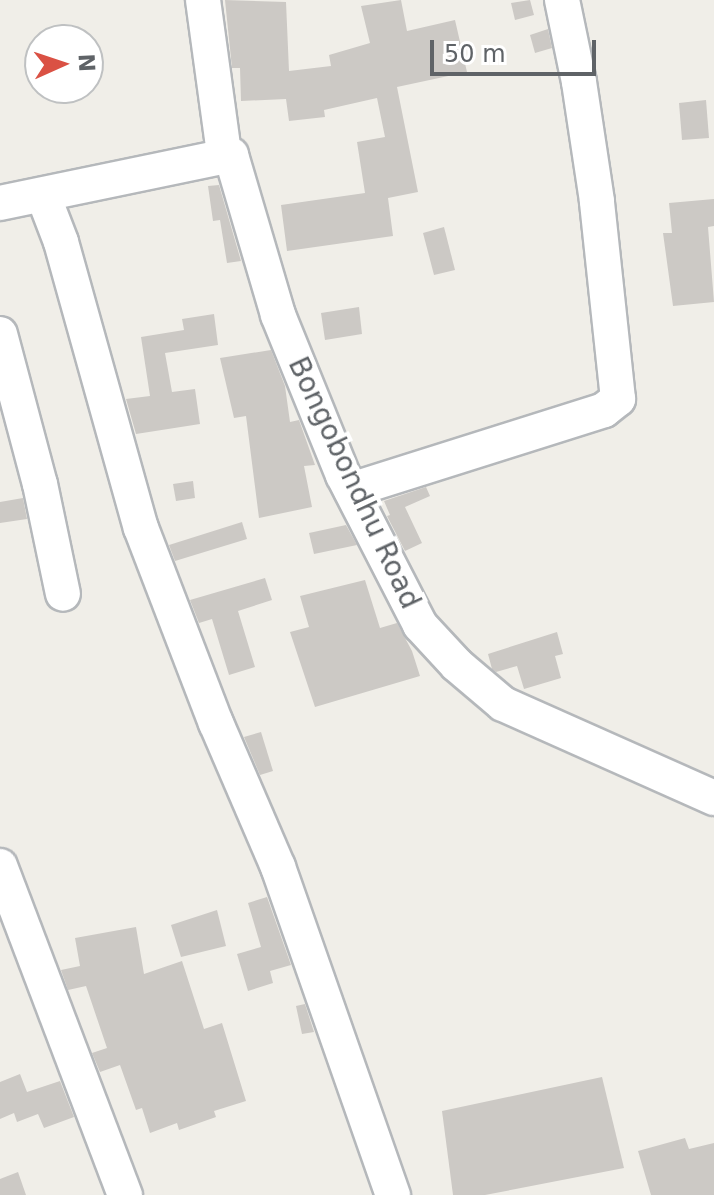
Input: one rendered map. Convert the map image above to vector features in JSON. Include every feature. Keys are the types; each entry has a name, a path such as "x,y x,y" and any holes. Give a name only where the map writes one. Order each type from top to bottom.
{"street":[{"name":"Bongobondhu Road","path":"203,0 224,154 235,160 278,315 351,490 420,625 457,665 503,704 713,794"},
{"path":"351,490 604,410 618,399 597,201 579,82 562,0"},
{"path":"0,203 224,154"},
{"path":"43,195 61,242 141,528 216,723 278,867 393,1195"},
{"path":"0,334 40,484 63,594"},
{"path":"0,866 125,1195"}],"building":[{"path":"225,0 286,2 289,71 331,66 329,55 370,43 361,6 401,0 407,31 455,20 467,72 397,87 418,192 388,198 393,236 287,251 281,205 365,193 357,142 385,137 377,98 324,110 325,117 289,121 286,99 241,101 240,68 232,68"},
{"path":"530,0 534,15 515,20 511,3"},
{"path":"548,29 552,48 535,53 530,35"},
{"path":"706,100 709,138 682,140 679,103"},
{"path":"219,185 241,261 227,263 220,220 213,221 208,186"},
{"path":"714,199 714,226 708,227 714,302 673,306 663,233 672,233 669,203"},
{"path":"444,227 455,270 434,275 423,233"},
{"path":"359,307 362,334 325,340 321,313"},
{"path":"214,314 218,345 165,353 172,392 195,389 200,424 136,434 126,399 150,396 141,337 184,330 182,319"},
{"path":"271,350 285,386 290,422 299,420 315,465 304,466 312,507 259,518 246,416 234,418 220,358"},
{"path":"193,481 195,498 176,501 173,484"},
{"path":"426,487 430,496 405,507 422,543 405,551 387,516 390,515 384,501"},
{"path":"23,498 27,519 0,523 0,502"},
{"path":"242,522 247,539 175,561 169,545"},
{"path":"346,525 357,545 314,554 309,533"},
{"path":"265,578 272,600 238,611 255,667 229,675 212,619 199,623 190,600"},
{"path":"365,580 380,628 397,623 412,651 420,676 315,707 290,632 309,627 300,596"},
{"path":"557,632 563,654 555,656 561,678 524,689 517,666 496,672 492,669 488,654"},
{"path":"261,732 273,771 260,775 244,737"},
{"path":"267,897 291,965 270,971 273,983 248,991 237,954 261,947 248,903"},
{"path":"217,910 226,946 181,957 171,925"},
{"path":"136,927 144,974 182,961 204,1029 222,1023 246,1101 214,1111 216,1117 179,1130 177,1123 150,1133 142,1108 136,1110 120,1065 100,1072 92,1053 107,1048 86,986 68,990 61,970 80,966 75,938"},
{"path":"305,1004 314,1032 302,1034 296,1006"},
{"path":"20,1074 27,1092 60,1081 74,1117 44,1128 38,1114 17,1122 14,1113 0,1119 0,1082"},
{"path":"602,1077 624,1168 485,1195 453,1195 442,1111"},
{"path":"685,1138 689,1149 714,1143 714,1195 651,1195 638,1151"},
{"path":"18,1172 26,1195 0,1195 0,1179"}]}
